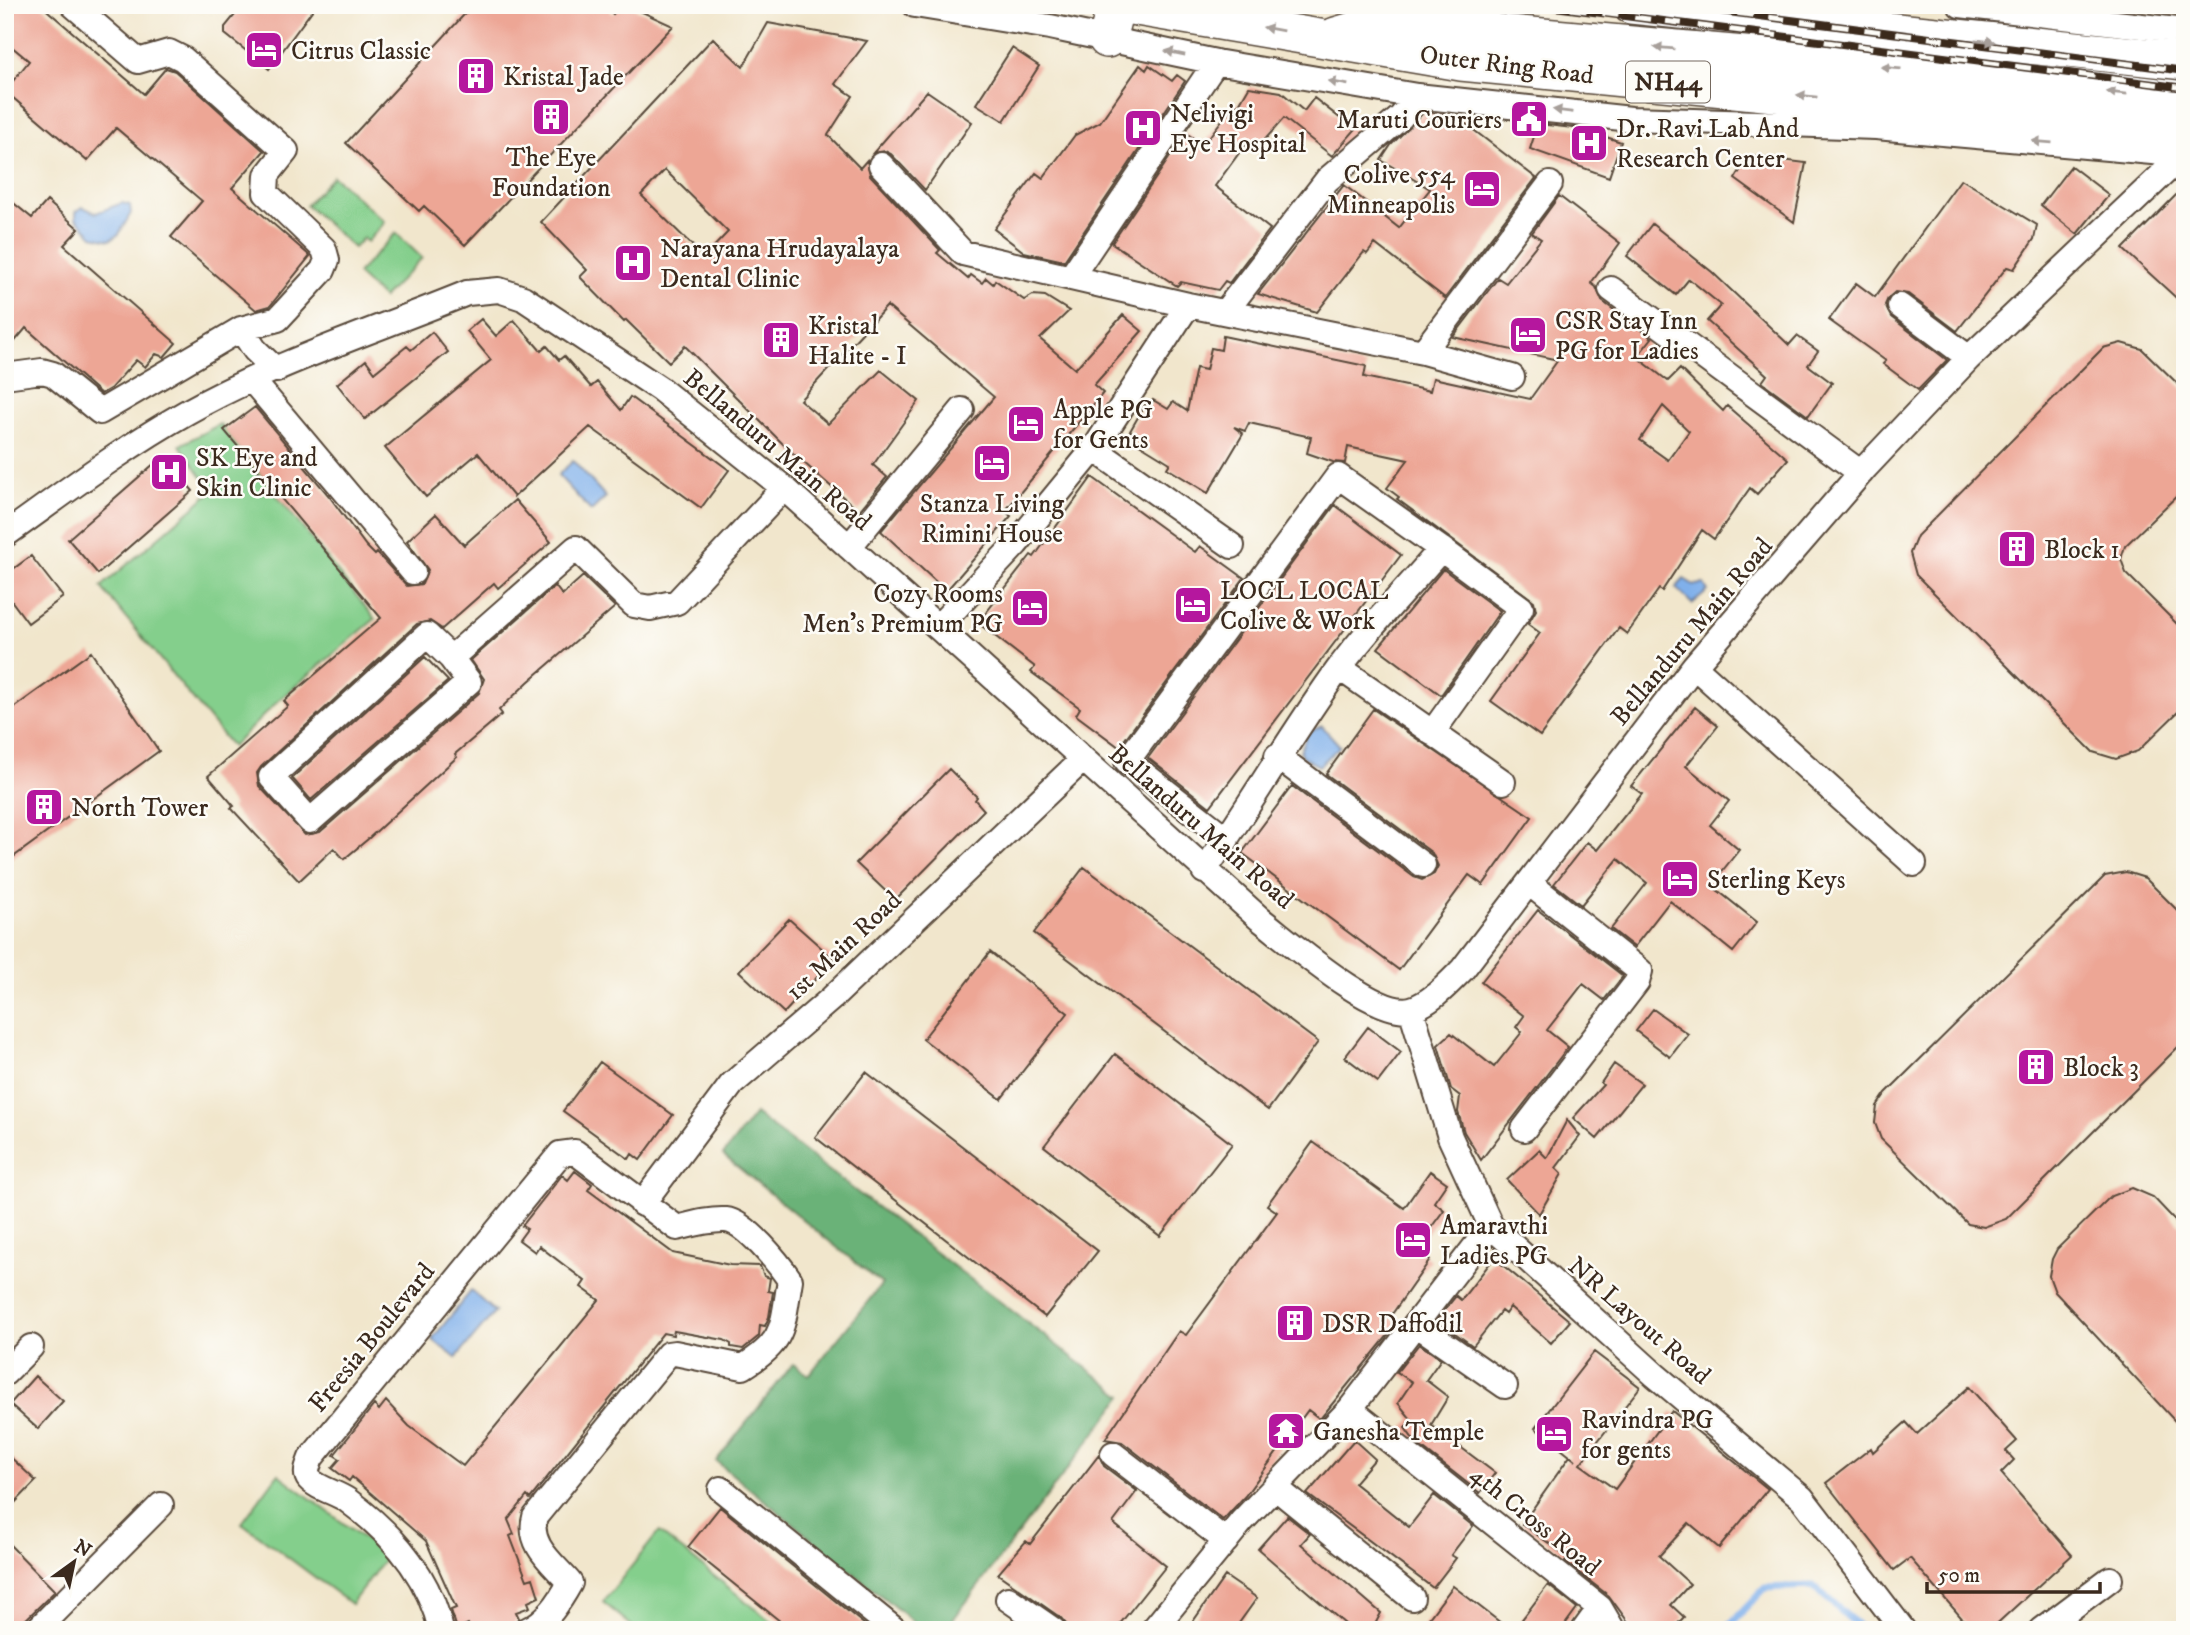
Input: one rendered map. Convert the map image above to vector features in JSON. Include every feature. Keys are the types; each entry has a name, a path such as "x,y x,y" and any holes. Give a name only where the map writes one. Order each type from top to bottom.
{"highway":[{"name":"Outer Ring Road","path":"1125,5 1461,62 1875,102 2184,149"},
{"path":"1631,5 2185,61"},
{"path":"1323,39 1400,17 1499,33 1911,70 2185,100"}],"street":[{"path":"5,376 43,371 53,374 100,412 241,328 278,319 323,270 327,260 324,249 266,193 267,175 286,151 183,60 169,52 138,61 73,5"},
{"path":"915,5 1111,22 1216,62 1417,96 1632,120 1876,127 2184,149"},
{"path":"1960,5 2185,31"},
{"path":"1071,277 1216,62"},
{"path":"1225,312 1327,180 1402,117 1417,96"},
{"name":"Bellanduru Main Road","path":"5,535 90,475 187,412 252,380 467,293 499,290 523,298 660,389 784,488 1204,871 1343,983 1382,1007 1410,1009 1440,991 1462,970 1694,667 1861,473 1969,358 2184,149"},
{"path":"881,164 963,253 1188,305 1423,352 1512,377"},
{"path":"1423,352 1550,184"},
{"path":"1611,289 1861,473"},
{"path":"938,627 1016,544 1094,449 1188,305"},
{"path":"1900,306 1969,358"},
{"path":"241,328 255,350 276,370"},
{"path":"252,380 412,572"},
{"path":"849,547 962,410"},
{"path":"1094,449 1231,546"},
{"path":"1227,839 1127,761 1338,476 1521,608 1432,733"},
{"path":"451,658 576,548 634,605 650,608 677,602 784,488"},
{"path":"1204,871 1227,839 1277,756 1340,668 1441,549"},
{"path":"427,635 451,658 469,682 310,821 271,777 427,635"},
{"path":"1694,667 1914,864"},
{"path":"1340,668 1503,782"},
{"path":"1277,756 1423,865"},
{"name":"1st Main Road","path":"642,1204 732,1084 832,998 1082,760"},
{"path":"1524,1129 1637,982 1640,971 1529,883"},
{"name":"NR Layout Road","path":"1410,1009 1450,1137 1491,1226 1656,1375 1802,1498 1903,1630"},
{"name":"Freesia Boulevard","path":"441,1630 435,1603 410,1561 396,1543 347,1500 309,1480 307,1473 311,1458 560,1154 575,1152 677,1228 707,1221 730,1220 773,1254 790,1280 782,1332 769,1351 743,1367 676,1353 668,1354 535,1517 532,1528 535,1544 570,1583 558,1604 536,1626 527,1630"},
{"path":"1153,1630 1226,1541 1350,1409 1491,1226"},
{"path":"1416,1324 1505,1386"},
{"path":"5,1373 31,1347"},
{"name":"4th Cross Road","path":"1350,1409 1600,1608 1612,1630"},
{"path":"1112,1454 1226,1541"},
{"path":"1276,1488 1412,1598"},
{"path":"721,1489 895,1630"},
{"path":"37,1630 161,1505"},
{"path":"2042,1630 2110,1579"},
{"path":"1008,1599 1053,1630"},
{"path":"1584,1630 1600,1608"}],"green space":[{"path":"333,176 385,222 367,242 363,238 354,248 306,205"},
{"path":"396,233 422,258 383,298 357,274"},
{"path":"220,424 375,619 279,700 232,747 101,587 212,491 180,445"},
{"path":"755,1114 1123,1396 945,1630 923,1630 716,1461 793,1364 809,1375 882,1284 723,1155"},
{"path":"278,1474 387,1556 351,1604 242,1523"},
{"path":"659,1532 782,1630 637,1630 603,1602"}],"water":[{"path":"122,203 130,205 131,213 119,234 110,240 93,236 76,218 76,212 83,207 96,213"},
{"path":"573,461 606,497 591,511 558,475"},
{"path":"1684,579 1694,585 1704,584 1708,591 1692,604 1676,588"},
{"path":"1322,726 1340,746 1319,766 1302,757 1300,751 1308,732"},
{"path":"471,1291 495,1312 456,1358 432,1339"}],"building":[{"path":"5,5 41,5 144,94 166,68 175,71 264,151 232,188 310,256 270,306 256,310 171,237 202,201 116,128 87,161 5,91 29,61 5,41"},
{"name":"Citrus Classic","path":"243,5 316,5 269,69 225,34 225,27"},
{"path":"473,5 604,5 613,14 621,5 627,5 673,26 465,245 424,206 419,211 346,143"},
{"path":"768,23 867,41 835,84 853,96 828,135 860,168 867,160 870,175 940,250 937,253 968,279 971,275 982,283 986,278 993,284 995,280 1024,300 1033,295 1045,296 1069,311 1040,339 1075,369 1123,315 1142,331 1094,385 1103,393 1005,511 1011,516 946,591 881,531 994,397 887,306 800,400 828,424 881,370 919,401 873,465 887,477 859,511 787,448 685,346 669,362 626,320 624,322 580,277 587,270 541,222 713,38 743,67","holes":["665,170 728,232 704,257 641,195"]},
{"path":"1012,48 1039,66 1004,121 976,104"},
{"path":"1140,65 1146,70 1149,65 1172,81 1177,75 1185,81 1064,261 1024,252 994,229 1036,173 1043,178 1075,135 1100,122"},
{"path":"1249,87 1281,92 1304,111 1314,98 1355,130 1332,156 1284,118 1254,152 1245,145 1215,186 1270,229 1229,283 1225,281 1218,290 1181,282 1177,286 1112,243 1186,133 1203,145 1235,103 1238,106"},
{"path":"927,91 972,122 925,190 891,154 885,151 873,153"},
{"path":"1424,112 1464,117 1462,121 1536,178 1445,298 1375,244 1367,254 1364,252 1317,312 1258,294 1344,185 1399,228 1430,189 1381,160 1391,145"},
{"path":"1538,124 1582,129 1621,142 1609,177 1530,149"},
{"path":"1749,156 1806,163 1794,222 1735,179"},
{"path":"2071,166 2109,195 2077,234 2041,205"},
{"path":"1961,179 2037,225 2034,239 2014,269 2007,267 1957,331 1908,294 1895,292 1888,298 1885,305 1891,317 1947,360 1918,390 1883,364 1886,361 1829,320 1856,283 1875,297"},
{"path":"2185,186 2185,306 2123,249"},
{"path":"5,196 32,218 47,201 79,229 64,245 176,343 164,357 156,354 145,367 136,360 111,388 101,394 26,328 5,353"},
{"path":"1559,196 1620,243 1591,283 1596,287 1602,301 1652,338 1637,357 1668,381 1680,369 1723,411 1727,406 1788,459 1757,494 1750,488 1714,539 1702,530 1662,591 1659,589 1627,634 1619,628 1540,736 1491,701 1540,633 1528,624 1536,610 1534,601 1397,499 1399,497 1387,488 1408,460 1348,447 1345,463 1333,462 1307,453 1311,437 1249,423 1245,431 1234,427 1243,434 1208,493 1167,468 1170,463 1131,439 1134,433 1130,431 1145,405 1149,408 1153,400 1168,409 1173,402 1187,411 1196,368 1206,370 1211,348 1221,350 1223,336 1366,366 1364,377 1430,391 1433,378 1530,399 1558,360 1453,337 1498,278 1506,283 1541,239 1532,233","holes":["1663,406 1689,431 1668,460 1640,440"]},
{"path":"1652,224 1712,272 1789,345 1797,336 1818,351 1808,365 1832,383 1808,416 1762,382 1767,375 1707,321 1721,305 1689,279 1676,295 1627,256"},
{"path":"481,319 496,336 514,320 541,351 547,346 559,360 564,356 591,387 597,382 621,410 630,397 729,470 701,508 590,427 514,497 478,453 426,497 385,448 491,360 467,331"},
{"path":"432,332 448,352 365,419 337,384 366,360 375,372 407,346 411,350"},
{"name":"Block 1","path":"2121,343 2142,349 2185,391 2185,488 2125,546 2121,559 2126,573 2185,632 2185,705 2138,751 2116,759 2093,752 1916,575 1910,553 1917,536 2103,348"},
{"path":"255,407 329,496 366,546 375,555 377,553 407,586 422,584 428,570 407,541 436,514 464,545 515,500 551,542 498,588 494,583 442,629 430,621 417,624 261,767 257,773 259,786 305,835 320,832 479,693 484,679 471,660 555,586 562,595 583,576 615,607 528,682 499,710 502,714 455,754 457,757 368,839 344,859 334,848 299,881 231,808 234,806 208,776 288,706 284,701 381,618 224,430"},
{"path":"163,456 193,491 98,574 68,539"},
{"path":"1092,477 1195,552 1200,546 1244,578 1119,747 1076,715 1080,708 1031,672 1035,667 978,623 1031,555 1034,557"},
{"path":"1335,505 1401,555 1210,807 1148,758"},
{"path":"31,556 63,597 28,623 5,592 5,575"},
{"path":"1443,569 1500,611 1441,695 1378,648"},
{"name":"North Tower","path":"91,652 159,751 5,863 5,714"},
{"path":"425,657 448,681 311,800 292,778"},
{"path":"1695,707 1718,726 1686,766 1729,801 1710,825 1739,850 1711,885 1757,922 1733,952 1670,901 1634,947 1611,929 1647,883 1618,859 1581,905 1554,884 1587,842 1597,850 1642,794 1631,786"},
{"path":"1373,709 1532,817 1483,885 1469,875 1399,970 1242,853 1292,786 1414,877 1422,880 1434,874 1438,866 1432,853 1326,774"},
{"path":"949,769 977,797 975,800 984,810 895,900 856,863"},
{"path":"1084,867 1318,1042 1268,1110 1034,933"},
{"name":"Block 3","path":"2126,872 2145,878 2185,918 2185,1040 2006,1219 1984,1227 1968,1224 1881,1139 1875,1123 1877,1106 1886,1093 2105,876"},
{"path":"1538,910 1623,976 1604,1000 1583,984 1547,1030 1568,1047 1481,1160 1464,1132 1458,1112 1460,1096 1451,1089 1438,1045 1451,1033 1494,1067 1522,1032 1516,1027 1524,1016 1481,982"},
{"path":"789,919 834,959 784,1013 739,971"},
{"path":"990,952 1068,1013 1001,1099 923,1039"},
{"path":"1653,1009 1688,1034 1670,1057 1636,1031"},
{"path":"1368,1027 1401,1052 1378,1082 1345,1057"},
{"path":"1115,1054 1232,1144 1160,1236 1044,1146"},
{"path":"600,1062 673,1115 640,1160 632,1154 629,1159 563,1111"},
{"path":"1614,1064 1642,1084 1597,1139 1573,1118 1603,1085 1601,1083"},
{"path":"866,1072 1098,1251 1045,1317 815,1137"},
{"path":"1567,1120 1580,1136 1556,1168 1562,1174 1539,1214 1507,1180 1539,1150 1547,1158"},
{"path":"1313,1142 1404,1208 1430,1171 1447,1183 1434,1202 1444,1210 1416,1248 1430,1260 1390,1317 1398,1323 1320,1419 1308,1410 1245,1496 1223,1520 1122,1442 1105,1439 1179,1331 1186,1335 1277,1212 1267,1205"},
{"path":"575,1171 592,1184 588,1190 673,1253 730,1265 760,1266 764,1276 770,1278 768,1291 773,1292 769,1317 765,1326 760,1325 759,1336 743,1349 731,1347 731,1344 724,1340 674,1331 673,1335 663,1333 530,1499 527,1496 508,1520 514,1534 510,1536 527,1580 533,1578 539,1597 528,1602 530,1607 516,1612 519,1618 514,1623 496,1630 471,1630 468,1624 457,1629 451,1610 456,1608 426,1541 352,1477 349,1481 332,1468 340,1459 334,1455 374,1405 379,1410 386,1401 409,1426 463,1466 599,1300 581,1287 585,1281 539,1246 535,1252 519,1240 527,1229 522,1226 562,1175 568,1180"},
{"path":"2132,1188 2153,1197 2185,1231 2185,1432 2055,1292 2049,1276 2057,1249 2111,1196"},
{"path":"1494,1258 1570,1321 1551,1343 1510,1307 1505,1314 1501,1311 1473,1346 1437,1320 1456,1296 1461,1300"},
{"path":"1419,1344 1441,1359 1426,1380 1448,1397 1431,1425 1495,1473 1480,1493 1416,1443 1405,1428 1411,1419 1398,1403 1412,1382 1397,1372"},
{"path":"1594,1352 1640,1387 1580,1464 1615,1489 1672,1411 1768,1489 1719,1548 1689,1523 1659,1556 1690,1584 1671,1605 1684,1617 1672,1630 1634,1630 1609,1596 1565,1562 1568,1558 1522,1524 1570,1456 1535,1428"},
{"path":"35,1376 63,1401 38,1429 10,1404"},
{"path":"1969,1387 2017,1441 2006,1451 2014,1460 2001,1473 2072,1555 1990,1630 1972,1630 1910,1558 1894,1570 1826,1483 1871,1448 1873,1452 1906,1422 1917,1434"},
{"path":"1354,1440 1375,1459 1354,1483 1409,1527 1434,1495 1473,1526 1451,1555 1456,1558 1433,1588 1307,1494"},
{"path":"5,1452 36,1481 5,1513"},
{"path":"1099,1455 1104,1466 1137,1491 1113,1523 1166,1566 1115,1630 1071,1630 1061,1618 998,1574 1026,1541 1030,1544"},
{"path":"720,1507 871,1630 791,1630 688,1547"},
{"path":"1287,1516 1310,1534 1301,1544 1381,1613 1372,1630 1352,1630 1258,1549"},
{"path":"5,1540 55,1591 15,1630 5,1630"},
{"path":"1225,1576 1257,1598 1234,1630 1187,1630"},
{"path":"1548,1585 1577,1608 1561,1630 1514,1630"},
{"path":"1453,1586 1510,1630 1420,1630"}],"waterway":[{"path":"1725,1630 1765,1588 1813,1586 1863,1630"}],"railway":[{"path":"1539,5 2185,88"},
{"path":"1674,5 2185,71"}],"place":[{"name":"Citrus Classic","path":"264,50"},
{"name":"Kristal Jade","path":"476,76"},
{"name":"The Eye Foundation","path":"551,117"},
{"name":"Maruti Couriers","path":"1529,119"},
{"name":"Nelivigi Eye Hospital","path":"1143,128"},
{"name":"Dr. Ravi Lab And Research Center","path":"1589,143"},
{"name":"Colive 554 Minneapolis","path":"1482,189"},
{"name":"Narayana Hrudayalaya Dental Clinic","path":"633,263"},
{"name":"CSR Stay Inn PG for Ladies","path":"1528,335"},
{"name":"Kristal Halite - I","path":"781,340"},
{"name":"Apple PG for Gents","path":"1026,424"},
{"name":"Stanza Living Rimini House","path":"992,463"},
{"name":"SK Eye and Skin Clinic","path":"169,472"},
{"name":"Block 1","path":"2017,549"},
{"name":"LOCL LOCAL Colive & Work","path":"1193,605"},
{"name":"Cozy Rooms Men's Premium PG","path":"1030,608"},
{"name":"North Tower","path":"44,807"},
{"name":"Sterling Keys","path":"1680,879"},
{"name":"Block 3","path":"2036,1067"},
{"name":"Amaravthi Ladies PG","path":"1413,1240"},
{"name":"DSR Daffodil","path":"1295,1323"},
{"name":"Ganesha Temple","path":"1286,1431"},
{"name":"Ravindra PG for gents","path":"1554,1434"}]}
